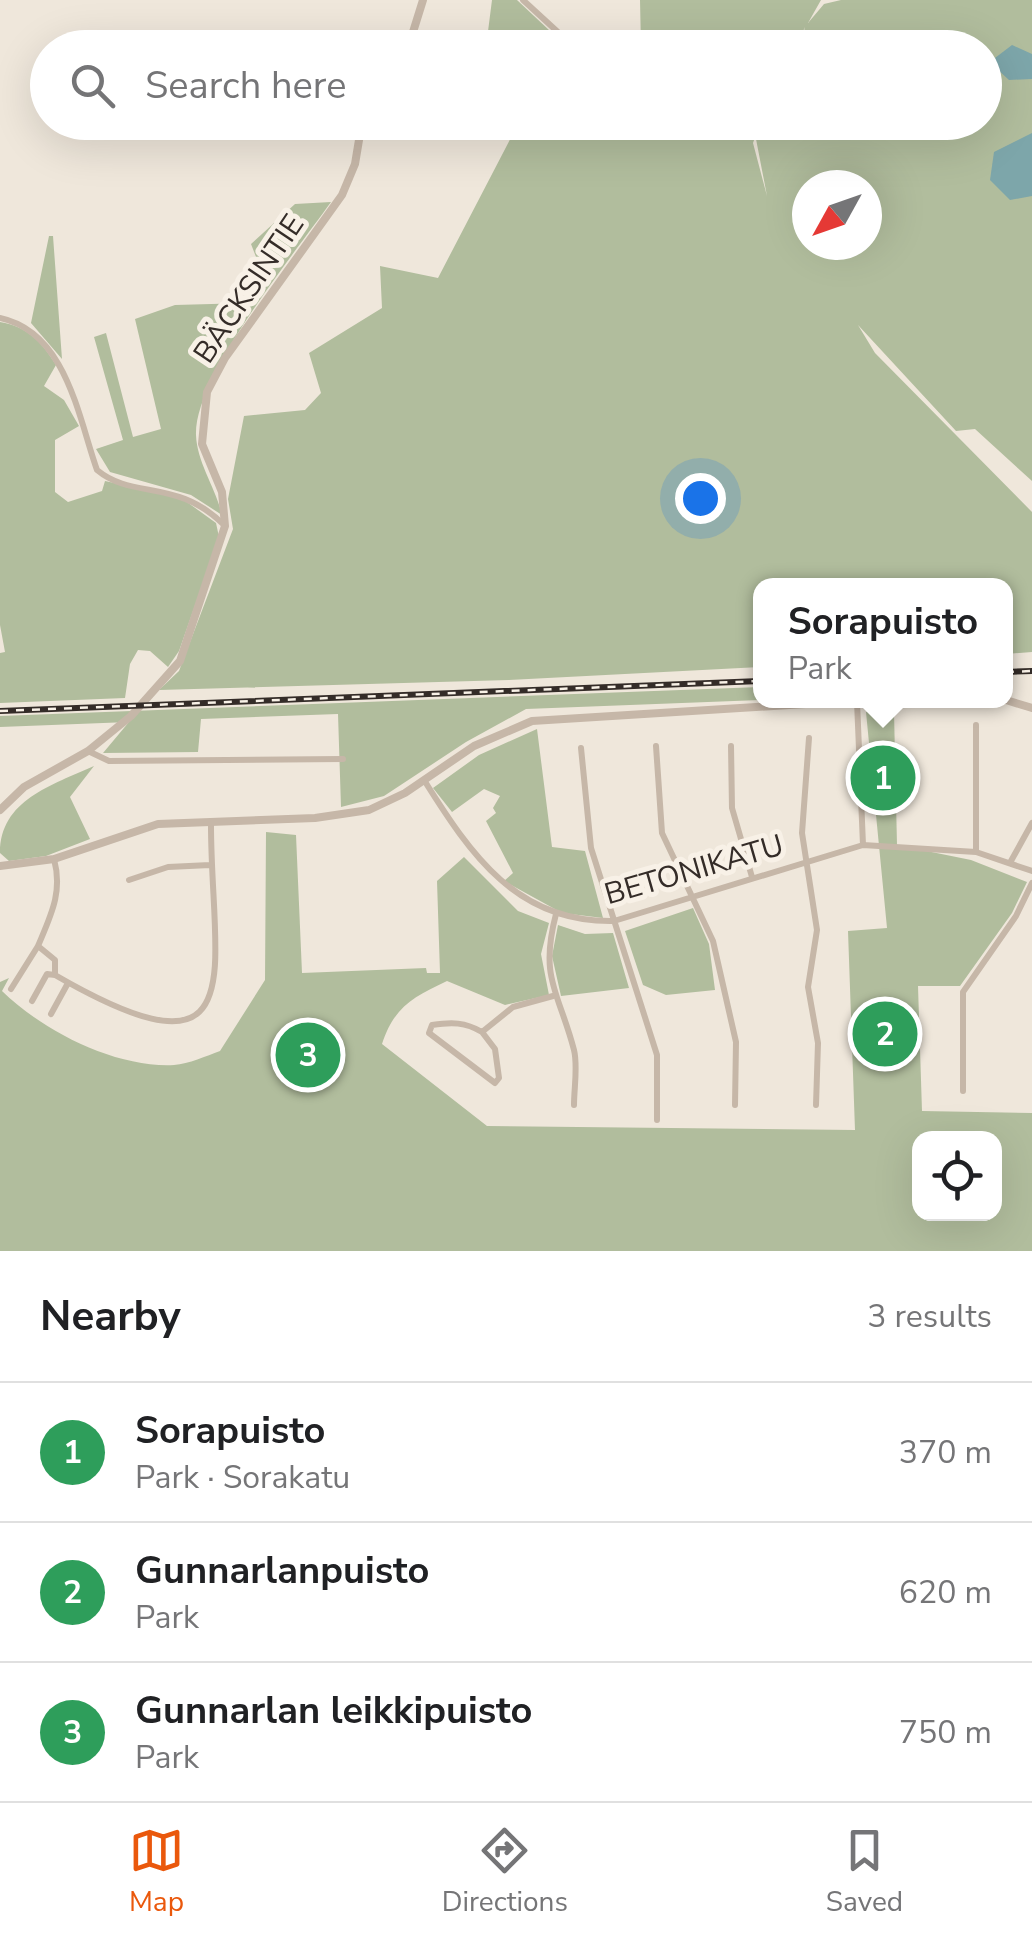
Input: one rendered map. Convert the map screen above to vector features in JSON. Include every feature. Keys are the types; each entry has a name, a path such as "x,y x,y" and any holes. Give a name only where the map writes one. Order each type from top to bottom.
{"street":[{"path":"414,30 423,0"},
{"path":"522,0 554,30"},
{"name":"BÄCKSINTIE","path":"0,810 24,787 88,750 131,716 180,662 225,526 222,492 202,444 207,392 226,358 342,195 355,164 359,140"},
{"path":"0,318 34,331 47,345 62,372 97,470 109,480 192,499 225,526"},
{"path":"0,866 54,858 158,824 316,818 361,812 394,800 474,746 537,720 753,707"},
{"path":"857,708 863,845"},
{"path":"976,725 976,852"},
{"path":"809,738 802,832 816,930 808,987 818,1043 816,1105"},
{"path":"656,746 662,833 713,941 736,1042 735,1105"},
{"path":"731,746 732,808 752,877"},
{"path":"581,748 592,848 657,1055 656,1120"},
{"path":"88,750 109,761 343,759"},
{"name":"BETONIKATU","path":"424,780 502,884 556,914 582,922 614,921 863,845 976,852 1032,871"},
{"path":"32,1001 48,974 143,1018 169,1022 200,1013 211,998 217,963 210,820"},
{"path":"1010,862 1032,823"},
{"path":"11,989 38,946 57,900 59,882 54,858"},
{"path":"129,880 168,867 210,865"},
{"path":"963,1091 964,992 1016,916 1032,883"},
{"path":"556,914 546,955 554,996 575,1054 574,1105"},
{"path":"38,946 56,960 54,975"},
{"path":"51,1014 68,983"},
{"path":"482,1032 513,1007 554,996"},
{"path":"448,1022 463,1022 482,1032 495,1049 499,1078 495,1083 429,1032 432,1025 448,1022"}],"green space":[{"path":"492,0 517,0 549,30 488,30"},
{"path":"640,0 821,0 808,23 824,4 841,0 1032,0 1032,481 975,429 956,431 858,325 875,353 1032,512 1032,652 1013,653 1013,578 753,578 753,667 509,680 159,690 179,671 233,529 228,499 244,416 305,410 321,393 309,353 382,308 380,266 438,278 510,140 754,140 767,196 756,140 1002,140 1002,30 804,30 805,27 641,30"},
{"path":"331,202 228,349 200,410 197,445 222,515 191,495 110,472 96,449 123,440 94,337 106,333 133,437 161,429 135,319 175,305 248,303 265,280 251,244 295,204"},
{"path":"49,236 53,236 62,359 31,323"},
{"path":"0,322 26,332 45,349 56,365 44,386 64,400 79,426 55,440 55,492 68,502 102,491 105,481 180,497 216,523 219,537 179,651 168,667 150,651 138,650 130,664 125,698 0,703 0,653 5,652 0,625"},
{"path":"753,687 753,700 526,709 466,742 384,796 341,807 338,714 201,719 198,752 103,753 129,722 0,727 0,716"},
{"path":"866,712 894,712 897,845 971,860 1027,882 1012,913 960,986 918,986 922,1111 1032,1113 1032,1251 0,1251 0,982 9,978 2,991 38,1020 104,1053 174,1065 220,1051 265,980 266,832 296,835 302,973 426,968 427,973 440,973 437,881 464,857 518,911 549,923 541,954 549,995 505,1005 447,981 406,1005 392,1021 382,1044 487,1126 855,1130 848,931 887,928"},
{"path":"537,729 552,847 585,851 603,918 562,913 504,881 513,873 486,821 496,813 493,808 500,796 484,789 452,812 433,788 479,755"},
{"path":"94,766 70,797 90,839 46,856 9,861 0,853 2,835 19,807 46,788"},
{"path":"693,908 709,944 715,990 666,995 643,985 625,931"},
{"path":"558,925 585,934 613,933 629,988 561,996 552,956"}],"water":[{"path":"1012,45 1032,54 1032,79 1009,80 1002,74 1002,53"},
{"path":"1032,133 1032,196 1010,200 990,180 994,152"}],"railway":[{"path":"1013,672 1032,671"},
{"path":"0,711 753,681"}],"place":[{"name":"Sorapuisto","path":"883,778"},
{"name":"Gunnarlanpuisto","path":"885,1034"},
{"name":"Gunnarlan leikkipuisto","path":"308,1055"}]}
